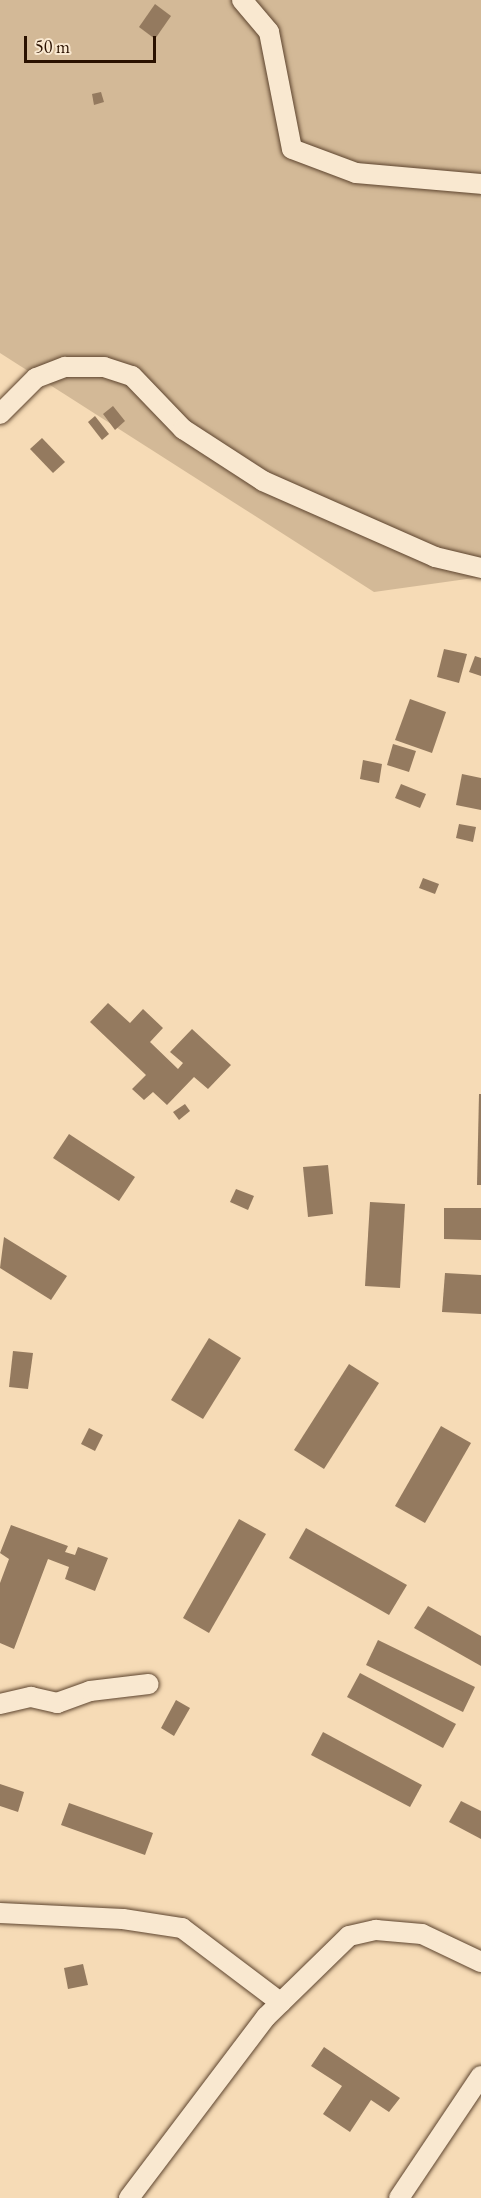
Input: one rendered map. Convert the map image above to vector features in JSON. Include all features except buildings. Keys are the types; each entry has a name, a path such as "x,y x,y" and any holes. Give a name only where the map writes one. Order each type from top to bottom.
{"street":[{"path":"242,0 270,32 292,149 356,173 481,184"},
{"path":"0,414 36,378 64,368 104,367 132,376 183,429 273,486 435,557 481,568"},
{"path":"0,1704 31,1697 57,1703 90,1691 149,1684"},
{"path":"0,1913 123,1919 182,1928 281,2002"},
{"path":"129,2198 281,2002 349,1936 376,1930 422,1934 481,1962"},
{"path":"399,2198 481,2076"}],"shaded area":[{"path":"0,0 481,0 481,577 374,592 0,353"}]}
